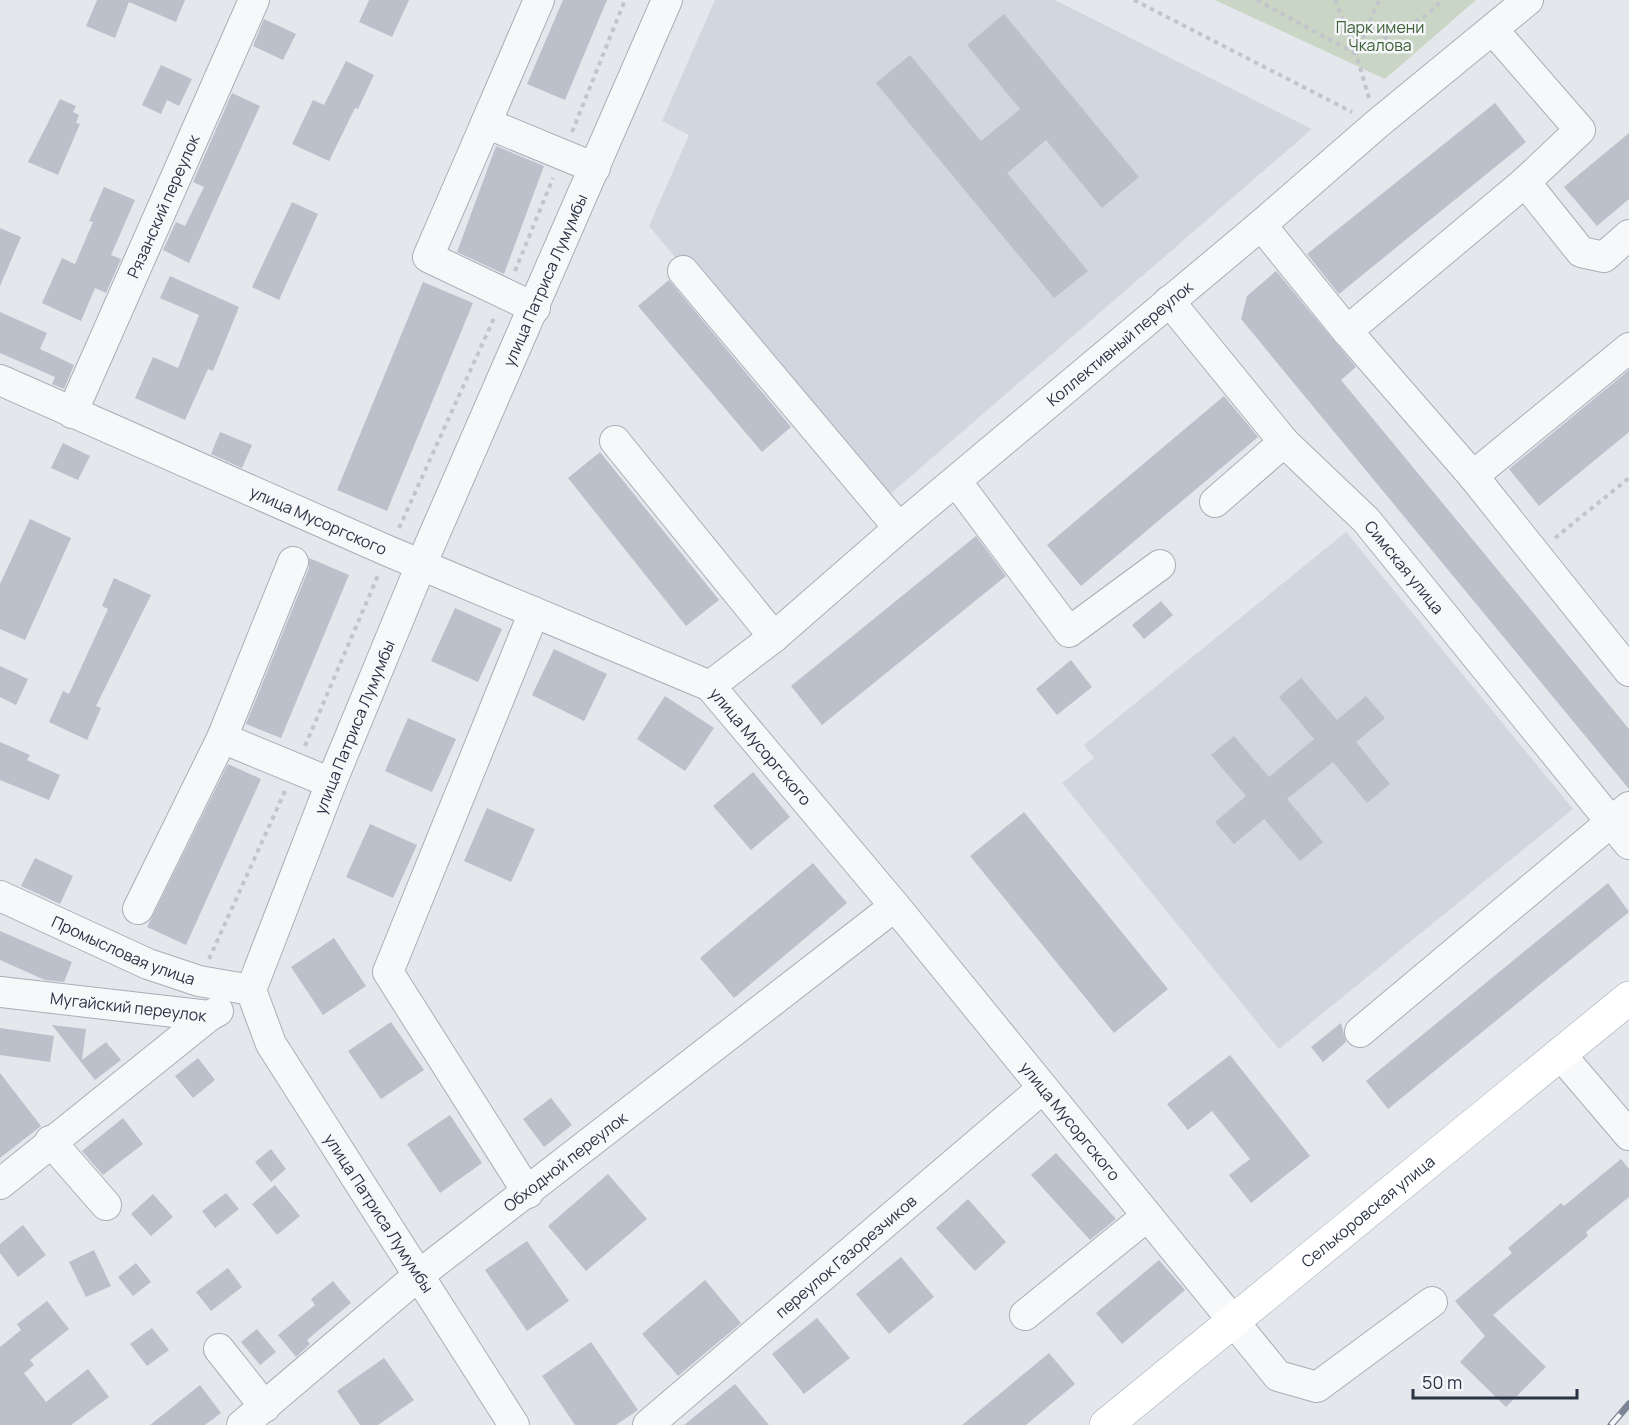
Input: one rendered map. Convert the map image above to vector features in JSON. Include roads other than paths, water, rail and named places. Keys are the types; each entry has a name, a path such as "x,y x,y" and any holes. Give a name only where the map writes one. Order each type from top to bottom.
{"main road":[{"name":"Селькоровская улица","path":"1106,1425 1629,998"}],"street":[{"name":"Рязанский переулок","path":"72,413 254,0"},
{"path":"535,308 506,292 428,257 538,0"},
{"name":"улица Патриса Лумумбы","path":"514,1425 271,1044 251,990 331,783 421,565 535,308 667,0"},
{"name":"Коллективный переулок","path":"710,686 774,637 1377,124 1494,31 1528,0"},
{"path":"1347,331 1525,182 1580,130 1494,31"},
{"path":"486,123 564,153 595,168"},
{"path":"1525,182 1581,252 1604,257 1629,235"},
{"path":"1261,225 1347,331 1473,476 1629,671"},
{"path":"683,271 900,528"},
{"name":"Симская улица","path":"1169,301 1284,442 1366,520 1540,749 1623,824"},
{"path":"1473,476 1629,348"},
{"name":"улица Мусоргского","path":"0,380 388,551 710,686 895,906 1232,1323 1278,1376 1317,1387 1432,1302"},
{"path":"615,441 774,637"},
{"path":"1215,502 1284,442"},
{"path":"956,482 1069,632 1160,565"},
{"path":"138,909 222,738 293,562"},
{"path":"528,1193 388,972 534,612"},
{"path":"222,738 331,783"},
{"path":"1360,1032 1623,824"},
{"name":"Промысловая улица","path":"0,896 148,964 199,981 251,990"},
{"name":"Обходной переулок","path":"254,1416 419,1275 528,1193 895,906"},
{"name":"Мугайский переулок","path":"0,992 209,1016 251,990"},
{"path":"2,1177 163,1056 209,1016"},
{"path":"1560,1054 1629,1135"},
{"name":"переулок Газорезчиков","path":"648,1425 1043,1088"},
{"path":"50,1141 106,1205"},
{"path":"1025,1315 1146,1217"},
{"path":"219,1349 254,1416"}],"railway":[{"path":"1611,1425 1629,1404"}],"park label":[{"name":"Парк имени Чкалова","path":"1380,36"}]}
